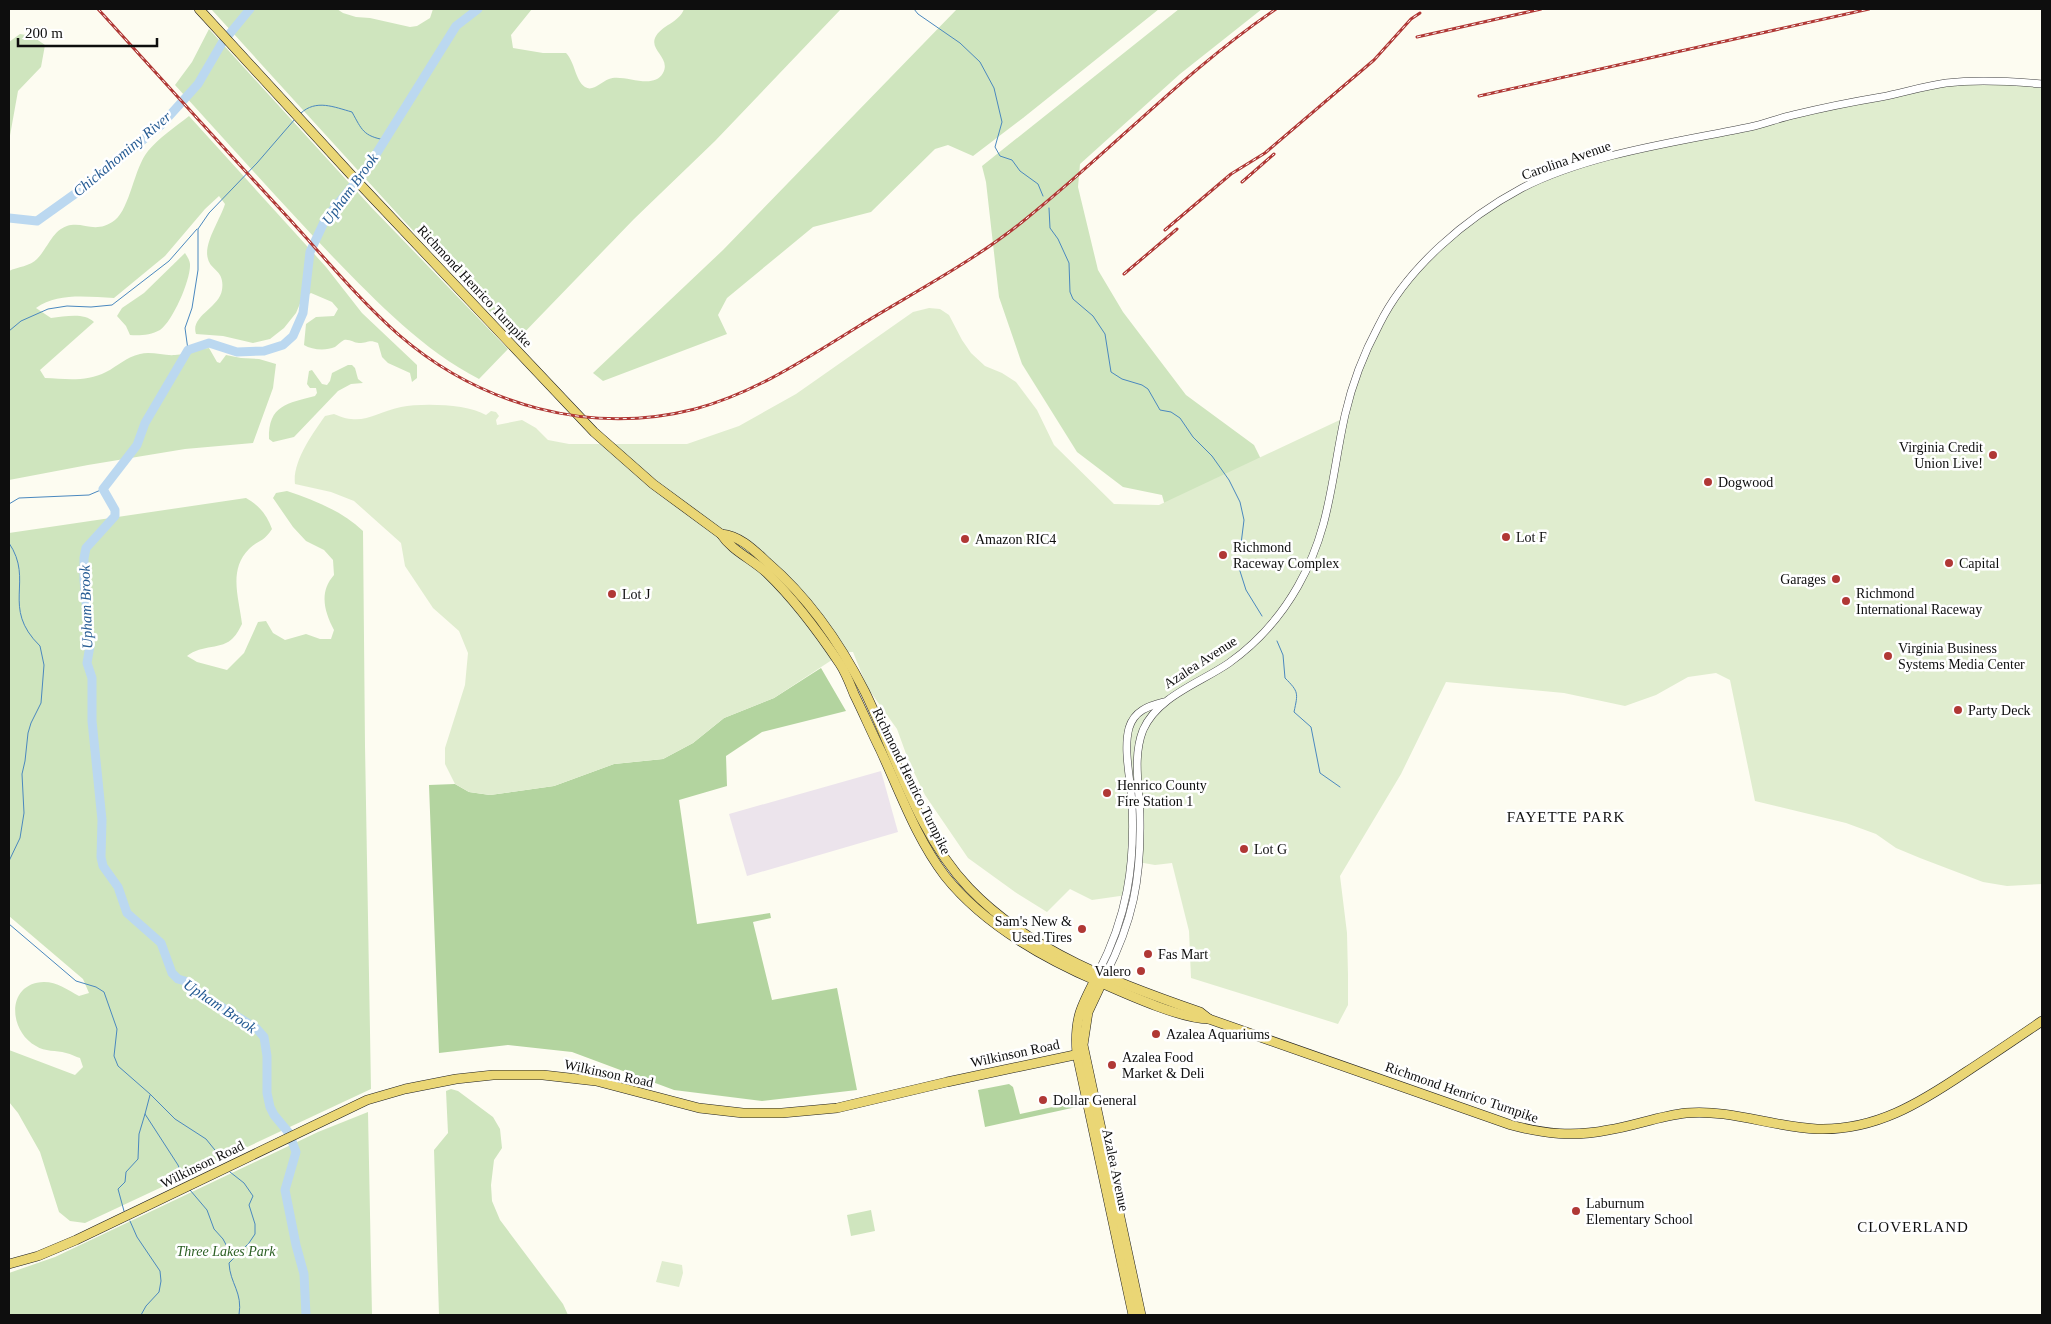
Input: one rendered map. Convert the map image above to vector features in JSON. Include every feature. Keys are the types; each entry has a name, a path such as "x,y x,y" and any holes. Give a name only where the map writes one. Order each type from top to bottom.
{"main road":[{"name":"Richmond Henrico Turnpike","path":"198,9 357,181 606,444 653,484 721,534 727,542 766,572 806,615 841,666 921,837 946,877 999,927 1044,956 1100,978 1200,1012 1209,1019 1511,1125 1536,1132 1565,1135 1608,1130 1662,1117 1706,1112 1731,1114 1806,1128 1840,1128 1872,1123 1918,1103 2042,1021"},
{"name":"Azalea Avenue","path":"1100,978 1078,1015 1076,1036 1141,1315"},
{"name":"Azalea Avenue","path":"1081,1054 1133,1315"},
{"name":"Wilkinson Road","path":"9,1264 38,1256 76,1240 367,1100 387,1093 441,1082 486,1075 543,1075 578,1078 699,1108 743,1113 782,1113 837,1108 1081,1054"}],"street":[{"name":"Carolina Avenue","path":"1271,624 1296,589 1320,541 1328,511 1338,449 1350,396 1379,325 1394,299 1426,260 1476,218 1504,198 1526,186 1571,169 1629,152 1755,126 1797,114 1937,85 1990,81 2042,84"},
{"name":"Azalea Avenue","path":"1100,978 1126,928 1134,905 1138,880 1140,819 1137,760 1141,737 1152,715 1164,702 1234,659 1271,624"},
{"name":"Azalea Avenue","path":"1100,978 1117,930 1130,877 1133,832 1128,756 1130,727 1140,711 1151,705 1164,702"}],"shaded area":[{"path":"881,771 898,832 747,876 729,814"}],"green space":[{"path":"213,9 337,9 356,17 370,18 410,27 417,26 430,18 433,9 532,9 511,35 513,48 543,53 566,53 582,84 585,87 591,88 615,78 652,81 658,78 665,68 663,59 655,47 655,38 661,30 682,14 684,9 841,9 715,141 634,219 517,340 405,222"},
{"path":"957,9 1159,9 973,156 948,145 935,149 871,212 813,227 727,298 718,315 727,334 603,381 593,373 723,250"},
{"path":"1179,9 1262,9 1180,74 1080,164 1078,187 1098,270 1123,312 1186,395 1254,445 1288,514 1177,550 1162,495 1123,487 1077,452 1022,364 999,297 986,182 982,166"},
{"path":"209,29 371,207 508,349 479,379 458,367 420,340 384,308 314,237 175,85 192,62"},
{"path":"20,34 32,36 45,45 41,67 18,91 9,141 9,42"},
{"name":"Richmond Raceway Complex","path":"1946,83 2042,84 2042,884 2007,886 1983,882 1896,848 1876,834 1846,823 1755,801 1730,680 1716,673 1688,677 1656,695 1625,706 1564,693 1446,682 1401,774 1340,876 1347,933 1348,1005 1338,1024 1191,978 1189,931 1172,863 1155,865 1132,861 1127,895 1092,900 1070,889 1047,912 1015,892 968,858 925,795 909,762 897,729 867,687 853,652 844,652 774,698 724,718 693,743 663,759 614,764 554,786 490,795 469,792 455,784 445,764 445,748 465,685 468,653 459,631 433,608 405,566 401,543 354,501 331,492 295,484 295,475 300,457 309,439 325,416 334,414 344,418 361,419 410,406 457,407 478,411 486,415 491,411 496,412 499,416 496,420 497,425 522,420 536,428 548,440 569,444 687,444 739,426 796,394 913,312 929,308 940,309 949,315 971,353 985,366 1002,373 1016,382 1037,410 1054,445 1114,504 1159,505 1344,418 1379,325 1426,260 1504,198 1582,165"},
{"path":"189,116 326,267 362,313 417,365 417,378 412,382 410,373 388,363 382,357 378,343 375,342 359,343 344,340 335,347 323,349 315,349 304,345 306,324 316,317 334,316 338,309 332,302 311,293 302,299 296,313 284,328 270,339 253,343 223,336 196,334 197,322 216,302 222,290 222,278 210,263 207,253 210,239 225,204 219,196 205,209 165,256 114,298 64,298 45,303 36,308 51,318 79,316 94,322 40,370 45,378 84,379 99,375 130,357 140,354 175,355 209,348 217,362 220,363 226,355 259,359 276,364 273,388 253,443 185,449 9,480 9,271 34,261 62,228 73,225 101,227 115,220 125,207 143,158 162,137"},
{"path":"185,253 190,263 190,271 180,299 170,318 156,332 145,335 130,335 126,326 117,316 122,308 144,293"},
{"path":"352,365 355,368 358,379 363,383 351,384 338,391 294,437 273,442 269,439 272,419 276,412 288,404 315,396 317,393 316,388 310,388 307,384 309,371 312,370 322,384 327,385 332,373"},
{"path":"287,491 327,507 363,531 371,1089 85,1223 70,1221 59,1212 40,1152 18,1113 9,1102 9,1050 75,1075 83,1067 80,1058 62,1052 43,1049 27,1039 20,1030 15,1009 17,999 23,990 32,984 49,982 79,996 89,993 83,979 9,916 9,533 246,498 251,501 268,519 272,529 266,537 249,549 239,566 236,585 242,624 236,635 228,642 193,652 187,656 197,662 227,670 244,653 258,622 266,621 273,633 285,640 306,634 320,639 331,639 334,630 326,609 325,595 329,581 334,575 333,560 324,550 306,541 293,527 273,498 276,493"},
{"path":"821,668 846,711 762,732 726,756 727,786 679,800 697,924 770,913 771,918 753,922 772,1000 837,988 857,1090 762,1101 674,1090 572,1052 508,1045 439,1053 429,785 455,784 469,792 490,795 554,786 614,764 663,759 693,743 724,718 774,698"},
{"path":"1009,1084 1013,1087 1020,1114 1080,1101 1081,1106 985,1127 978,1090"},
{"path":"451,1089 458,1091 493,1117 500,1129 502,1148 494,1160 491,1185 492,1201 500,1220 563,1304 568,1315 439,1315 434,1150 448,1133 446,1091"},
{"name":"Three Lakes Park","path":"368,1112 372,1315 9,1315 9,1273 55,1257 318,1132"},
{"path":"871,1210 875,1231 851,1236 847,1215"},
{"path":"662,1261 682,1265 683,1273 679,1287 656,1282"}],"waterway":[{"name":"Chickahominy River","path":"9,218 37,221 93,181 161,125 198,84 222,43 250,9"},
{"name":"Upham Brook","path":"306,1315 304,1274 285,1190 296,1152 289,1133 270,1107 267,1093 267,1056 264,1037 256,1028 197,992 188,982 178,979 172,973 161,943 127,913 118,887 103,866 101,857 102,820 92,721 92,678 87,663 90,646 84,558 86,548 115,516 115,510 103,489 137,445 145,423 188,350 209,343 237,352 264,351 283,345 293,336 303,313 310,252 326,218 368,167 456,26 478,9"},
{"path":"914,9 918,14 960,43 980,62 994,88 1002,122 995,147 1000,156 1012,160 1020,171 1038,184 1043,196"},
{"path":"301,113 313,106 319,105 332,106 352,112 364,131 385,140"},
{"path":"188,350 185,328 192,308 198,270 198,229 209,213 257,163 295,119"},
{"path":"1049,208 1050,228 1058,239 1069,263 1070,292 1073,299 1093,316 1105,334 1111,372 1122,379 1142,385 1148,389 1160,410 1171,412 1180,418 1193,437 1212,456 1229,480 1240,502 1244,520 1240,552"},
{"path":"9,331 21,321 48,309 67,306 91,307 112,305 169,261 197,229"},
{"path":"9,504 19,498 89,495 103,489"},
{"path":"9,543 16,557 19,570 19,606 22,619 28,632 40,646 44,665 41,703 28,733 22,774 24,813 20,838 9,861"},
{"path":"1239,568 1246,590 1262,616"},
{"path":"1277,641 1283,655 1285,678 1296,693 1294,712 1311,727 1320,773 1340,787"},
{"path":"9,924 76,981 96,987 104,992 117,1029 114,1056 118,1066 175,1119 206,1139 223,1160"},
{"path":"150,1095 145,1114 178,1165 184,1180"},
{"path":"124,1211 118,1189 125,1182 126,1172 138,1159 139,1134 145,1114"},
{"path":"230,1172 244,1183 253,1196 249,1205 255,1224 255,1234 249,1243 229,1263 238,1294 239,1315"},
{"path":"190,1190 207,1210 214,1229 223,1239 233,1258"},
{"path":"130,1221 137,1237 160,1271 159,1292 146,1306 141,1315"}],"railway":[{"path":"98,9 353,290 399,335 431,359 465,380 501,396 538,408 577,416 616,419 655,416 695,409 739,394 780,374 945,275 987,248 1027,218 1180,84 1276,9"},
{"path":"1417,37 1541,9"},
{"path":"1479,96 1869,9"},
{"path":"1165,230 1231,174 1265,153 1374,60 1411,19 1420,13"},
{"path":"1242,182 1274,154"},
{"path":"1124,274 1177,229"}],"place":[{"name":"Virginia Credit Union Live!","path":"1993,455"},
{"name":"Dogwood","path":"1708,482"},
{"name":"Lot F","path":"1506,537"},
{"name":"Amazon RIC4","path":"965,539"},
{"name":"Richmond Raceway Complex","path":"1223,555"},
{"name":"Capital","path":"1949,563"},
{"name":"Garages","path":"1836,579"},
{"name":"Lot J","path":"612,594"},
{"name":"Richmond International Raceway","path":"1846,601"},
{"name":"Virginia Business Systems Media Center","path":"1888,656"},
{"name":"Party Deck","path":"1958,710"},
{"name":"Henrico County Fire Station 1","path":"1107,793"},
{"name":"Lot G","path":"1244,849"},
{"name":"Sam's New & Used Tires","path":"1082,929"},
{"name":"Fas Mart","path":"1148,954"},
{"name":"Valero","path":"1141,971"},
{"name":"Azalea Aquariums","path":"1156,1034"},
{"name":"Azalea Food Market & Deli","path":"1112,1065"},
{"name":"Dollar General","path":"1043,1100"},
{"name":"Laburnum Elementary School","path":"1576,1211"}],"district":[{"name":"FAYETTE PARK","path":"1566,817"},
{"name":"CLOVERLAND","path":"1913,1227"}]}
